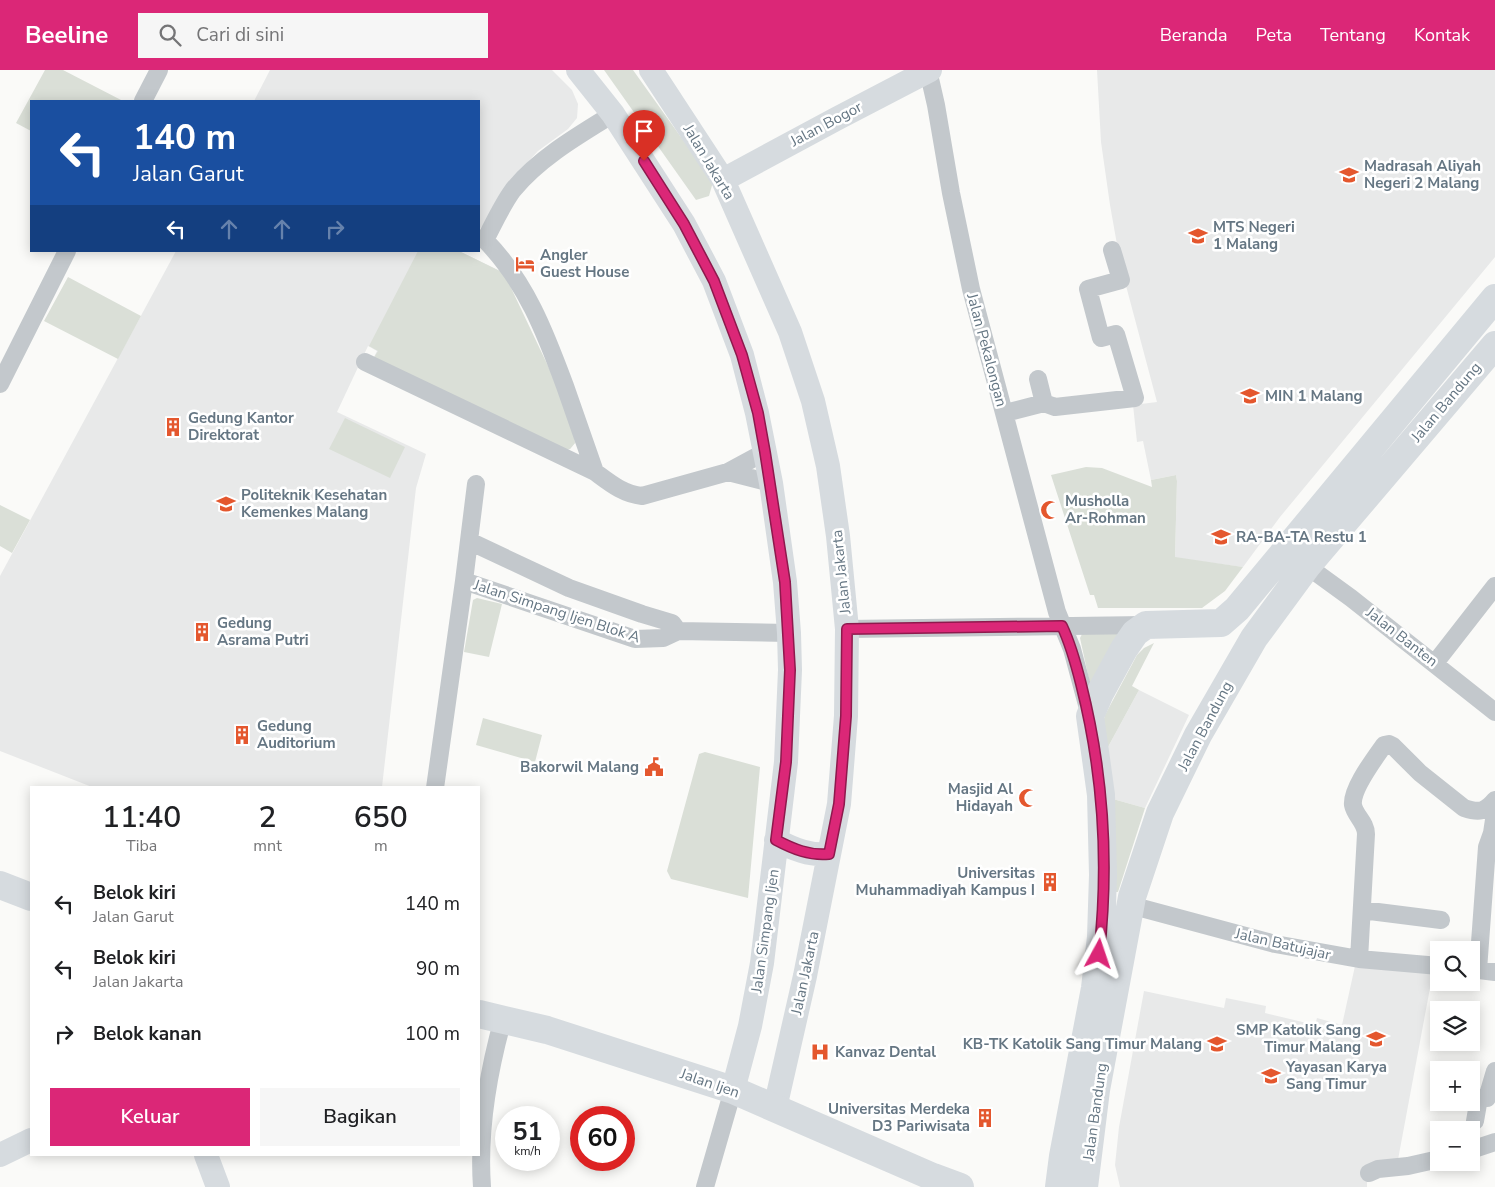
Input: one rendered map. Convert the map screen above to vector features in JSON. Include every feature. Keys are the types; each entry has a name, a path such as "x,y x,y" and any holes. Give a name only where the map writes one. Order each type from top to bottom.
{"main road":[{"name":"Jalan Simpang Ijen","path":"578,70 613,114 684,224 714,281 742,355 758,413 770,483 785,582 789,633 790,670 786,762 762,963 750,1026 733,1090"},
{"name":"Jalan Jakarta","path":"650,70 724,180 790,332 813,401 828,466 838,536 847,629 846,726 839,804 805,976 775,1108"},
{"name":"Jalan Bogor","path":"724,180 929,70"},
{"name":"Jalan Bandung","path":"1221,623 1237,609 1268,573 1495,298"},
{"name":"Jalan Bandung","path":"1084,1187 1096,1090 1134,889 1160,813 1198,735 1254,638 1307,566 1495,344"},
{"path":"1090,716 1124,649 1135,633 1146,625 1221,623 1234,650 1237,666"},
{"name":"Jalan Bandung","path":"1059,1187 1063,1156 1094,996 1101,937 1103,875 1101,795 1090,716"},
{"path":"776,840 804,852 819,855 829,854"},
{"path":"0,885 30,897"},
{"name":"Jalan Ijen","path":"491,1016 547,1030 733,1090 940,1182 960,1187"},
{"path":"0,1155 30,1140"},
{"path":"206,1156 218,1187"},
{"path":"1043,1187 1063,1156"}],"street":[{"path":"144,100 159,70"},
{"name":"Jalan Pekalongan","path":"929,70 951,193 971,289 1062,626"},
{"path":"595,472 548,339 522,286 485,240 514,190 530,173 552,154 613,114"},
{"path":"1005,414 1044,403 1055,408 1135,398 1116,334 1101,338 1088,289 1120,280 1112,250"},
{"path":"0,384 66,252"},
{"path":"365,362 595,472 618,490 632,495 642,496 728,472 765,452"},
{"path":"1038,379 1044,403"},
{"path":"728,472 770,483"},
{"path":"435,786 476,484"},
{"name":"Jalan Simpang Ijen Blok A","path":"469,541 569,588 672,623 678,631"},
{"name":"Jalan Banten","path":"1307,566 1435,663 1495,712"},
{"name":"Jalan Simpang Ijen Blok A","path":"464,581 635,638 663,638 678,631 789,633"},
{"path":"1435,663 1495,586"},
{"path":"617,633 624,607"},
{"path":"847,629 1146,625"},
{"name":"Jalan Bandung","path":"1062,626 1072,649 1090,716"},
{"path":"1359,959 1366,859 1366,830 1354,807 1353,801 1370,766 1384,745 1389,744 1393,746 1420,772 1464,808 1485,810 1495,800"},
{"path":"1482,970 1488,847 1492,841 1495,812"},
{"name":"Jalan Batujajar","path":"1130,905 1275,944 1359,959 1430,965"},
{"path":"1362,910 1442,920"},
{"path":"482,1187 481,1143 494,1052 491,1016"},
{"path":"1475,1121 1479,1098 1487,1098 1495,1071"},
{"path":"705,1187 733,1090"},
{"path":"1480,1147 1495,1142"},
{"path":"1369,1173 1378,1169 1408,1166 1430,1161"}],"shaded area":[{"path":"45,70 63,70 121,100 30,100 30,130 16,123"},
{"path":"270,70 552,70 572,90 578,104 577,118 568,129 538,151 513,178 484,225 480,228 480,100 255,100"},
{"path":"604,70 633,70 713,182 709,196 696,200"},
{"path":"1097,70 1495,70 1495,257 1280,517 1243,567 1175,558 1176,475 1151,480 1143,441 1137,442 1133,405 1157,402 1121,267 1101,142"},
{"name":"Politeknik Kesehatan Kemenkes Malang","path":"175,252 461,252 504,273 575,443 570,449 373,359 377,351 368,346 337,412 426,454 416,488 382,786 89,786 0,751 0,576"},
{"path":"417,252 461,252 504,273 558,387 574,432 575,443 570,449 563,451 373,359 378,351 369,346"},
{"path":"68,277 141,316 118,359 44,321"},
{"path":"345,418 405,447 390,478 329,449"},
{"path":"1086,467 1102,468 1152,487 1151,480 1176,475 1175,557 1243,567 1225,591 1202,608 1098,608 1094,595 1090,595 1051,475"},
{"path":"0,505 30,520 12,553 0,546"},
{"path":"477,598 502,604 489,657 464,652 473,600"},
{"path":"1082,634 1119,634 1090,684 1080,638"},
{"path":"1154,643 1132,686 1139,690 1108,747 1113,799 1145,808 1118,892 1114,892 1102,726 1105,715 1137,655 1144,648"},
{"path":"1139,690 1189,715 1145,808 1113,799 1108,747"},
{"path":"483,718 542,735 535,762 476,745"},
{"path":"705,752 760,767 748,898 671,879 667,871 699,754"},
{"name":"Yayasan Karya Sang Timur","path":"1355,966 1430,972 1430,988 1397,1165 1367,1172 1367,1187 1120,1187 1115,1165 1119,1127 1144,991 1224,1008 1226,998 1266,1006 1265,1013 1315,1025 1317,1018 1342,1025"}],"place":[{"name":"Madrasah Aliyah Negeri 2 Malang","path":"1349,175"},
{"name":"MTS Negeri 1 Malang","path":"1198,236"},
{"name":"Angler Guest House","path":"525,264"},
{"name":"MIN 1 Malang","path":"1250,396"},
{"name":"Gedung Kantor Direktorat","path":"173,427"},
{"name":"Politeknik Kesehatan Kemenkes Malang","path":"226,504"},
{"name":"Musholla Ar-Rohman","path":"1050,510"},
{"name":"RA-BA-TA Restu 1","path":"1221,537"},
{"name":"Gedung Asrama Putri","path":"202,632"},
{"name":"Gedung Auditorium","path":"242,735"},
{"name":"Bakorwil Malang","path":"654,767"},
{"name":"Masjid Al Hidayah","path":"1028,798"},
{"name":"Universitas Muhammadiyah Kampus I","path":"1050,882"},
{"name":"SMP Katolik Sang Timur Malang","path":"1376,1039"},
{"name":"KB-TK Katolik Sang Timur Malang","path":"1217,1044"},
{"name":"Kanvaz Dental","path":"820,1052"},
{"name":"Yayasan Karya Sang Timur","path":"1271,1076"},
{"name":"Universitas Merdeka D3 Pariwisata","path":"985,1118"}],"route":[{"path":"644,161 684,224 714,281 742,355 758,413 785,582 789,633 790,670 786,762 776,840 804,852 819,855 829,854 839,804 846,716 847,629 1062,626 1072,649 1090,716 1101,795 1103,875 1099,954"}]}
